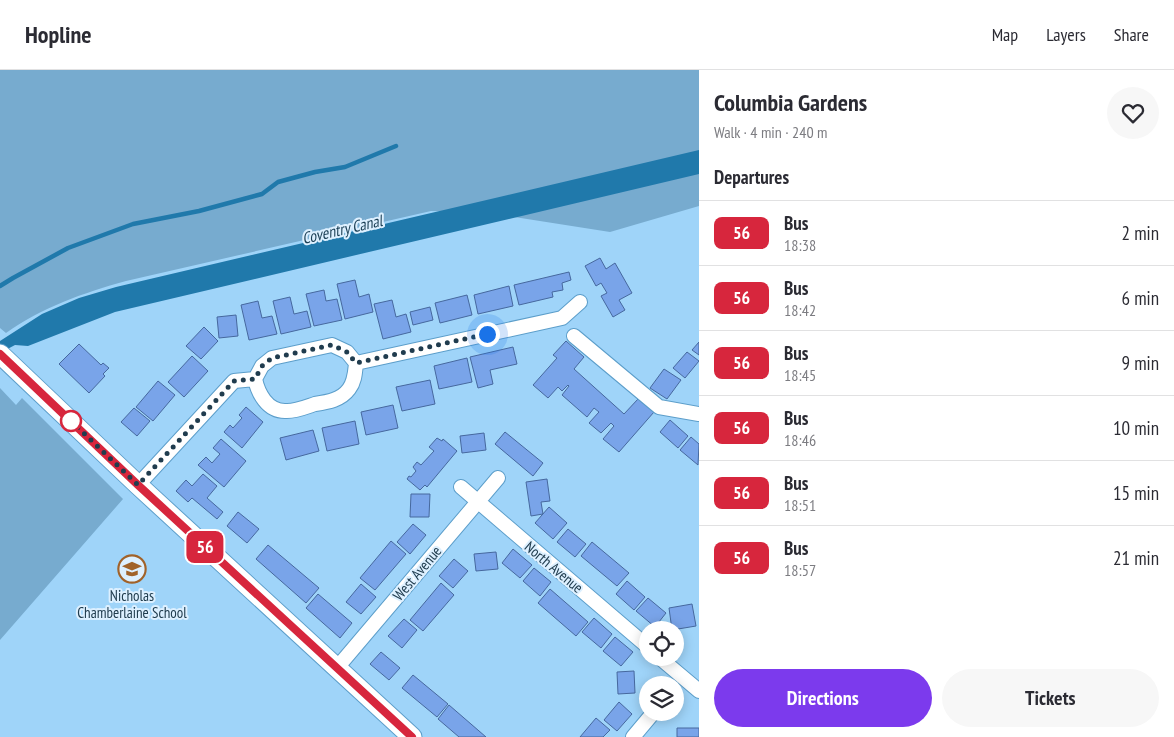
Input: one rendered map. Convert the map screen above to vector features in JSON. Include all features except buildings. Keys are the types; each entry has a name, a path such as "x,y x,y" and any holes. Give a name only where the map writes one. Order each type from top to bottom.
{"main road":[{"path":"6,359 138,485 412,737"}],"street":[{"path":"356,363 562,318 580,302"},
{"path":"574,336 659,408 699,414"},
{"path":"332,345 347,352 356,363 354,381 350,389 337,400 285,411 270,405 262,397 255,379 262,366 272,358 332,345"},
{"path":"138,485 234,381 255,379"},
{"name":"West Avenue","path":"336,669 498,478"},
{"name":"North Avenue","path":"461,487 639,639"},
{"path":"666,666 674,676"},
{"path":"684,685 699,691"},
{"path":"633,737 646,721"}],"shaded area":[{"path":"0,70 699,70 699,206 610,232 482,212 431,211 126,281 49,308 6,333 0,328"},
{"path":"699,150 699,174 115,312 28,346 15,345 0,353 0,341 42,314 79,298 116,287"},
{"path":"0,388 16,405 22,398 123,499 0,640"}],"waterway":[{"path":"0,286 68,248 133,224 199,211 262,194 278,182 315,172 345,167 396,146"}],"bus line":[{"name":"56","path":"0,354 138,485 412,737"}],"place":[{"name":"Nicholas Chamberlaine School","path":"132,569"}],"route":[{"path":"71,421 68,418 138,485 234,381 255,379 262,366 272,358 332,345 347,352 356,363 487,334"}],"water label":[{"name":"Coventry Canal","path":"342,229"}]}
